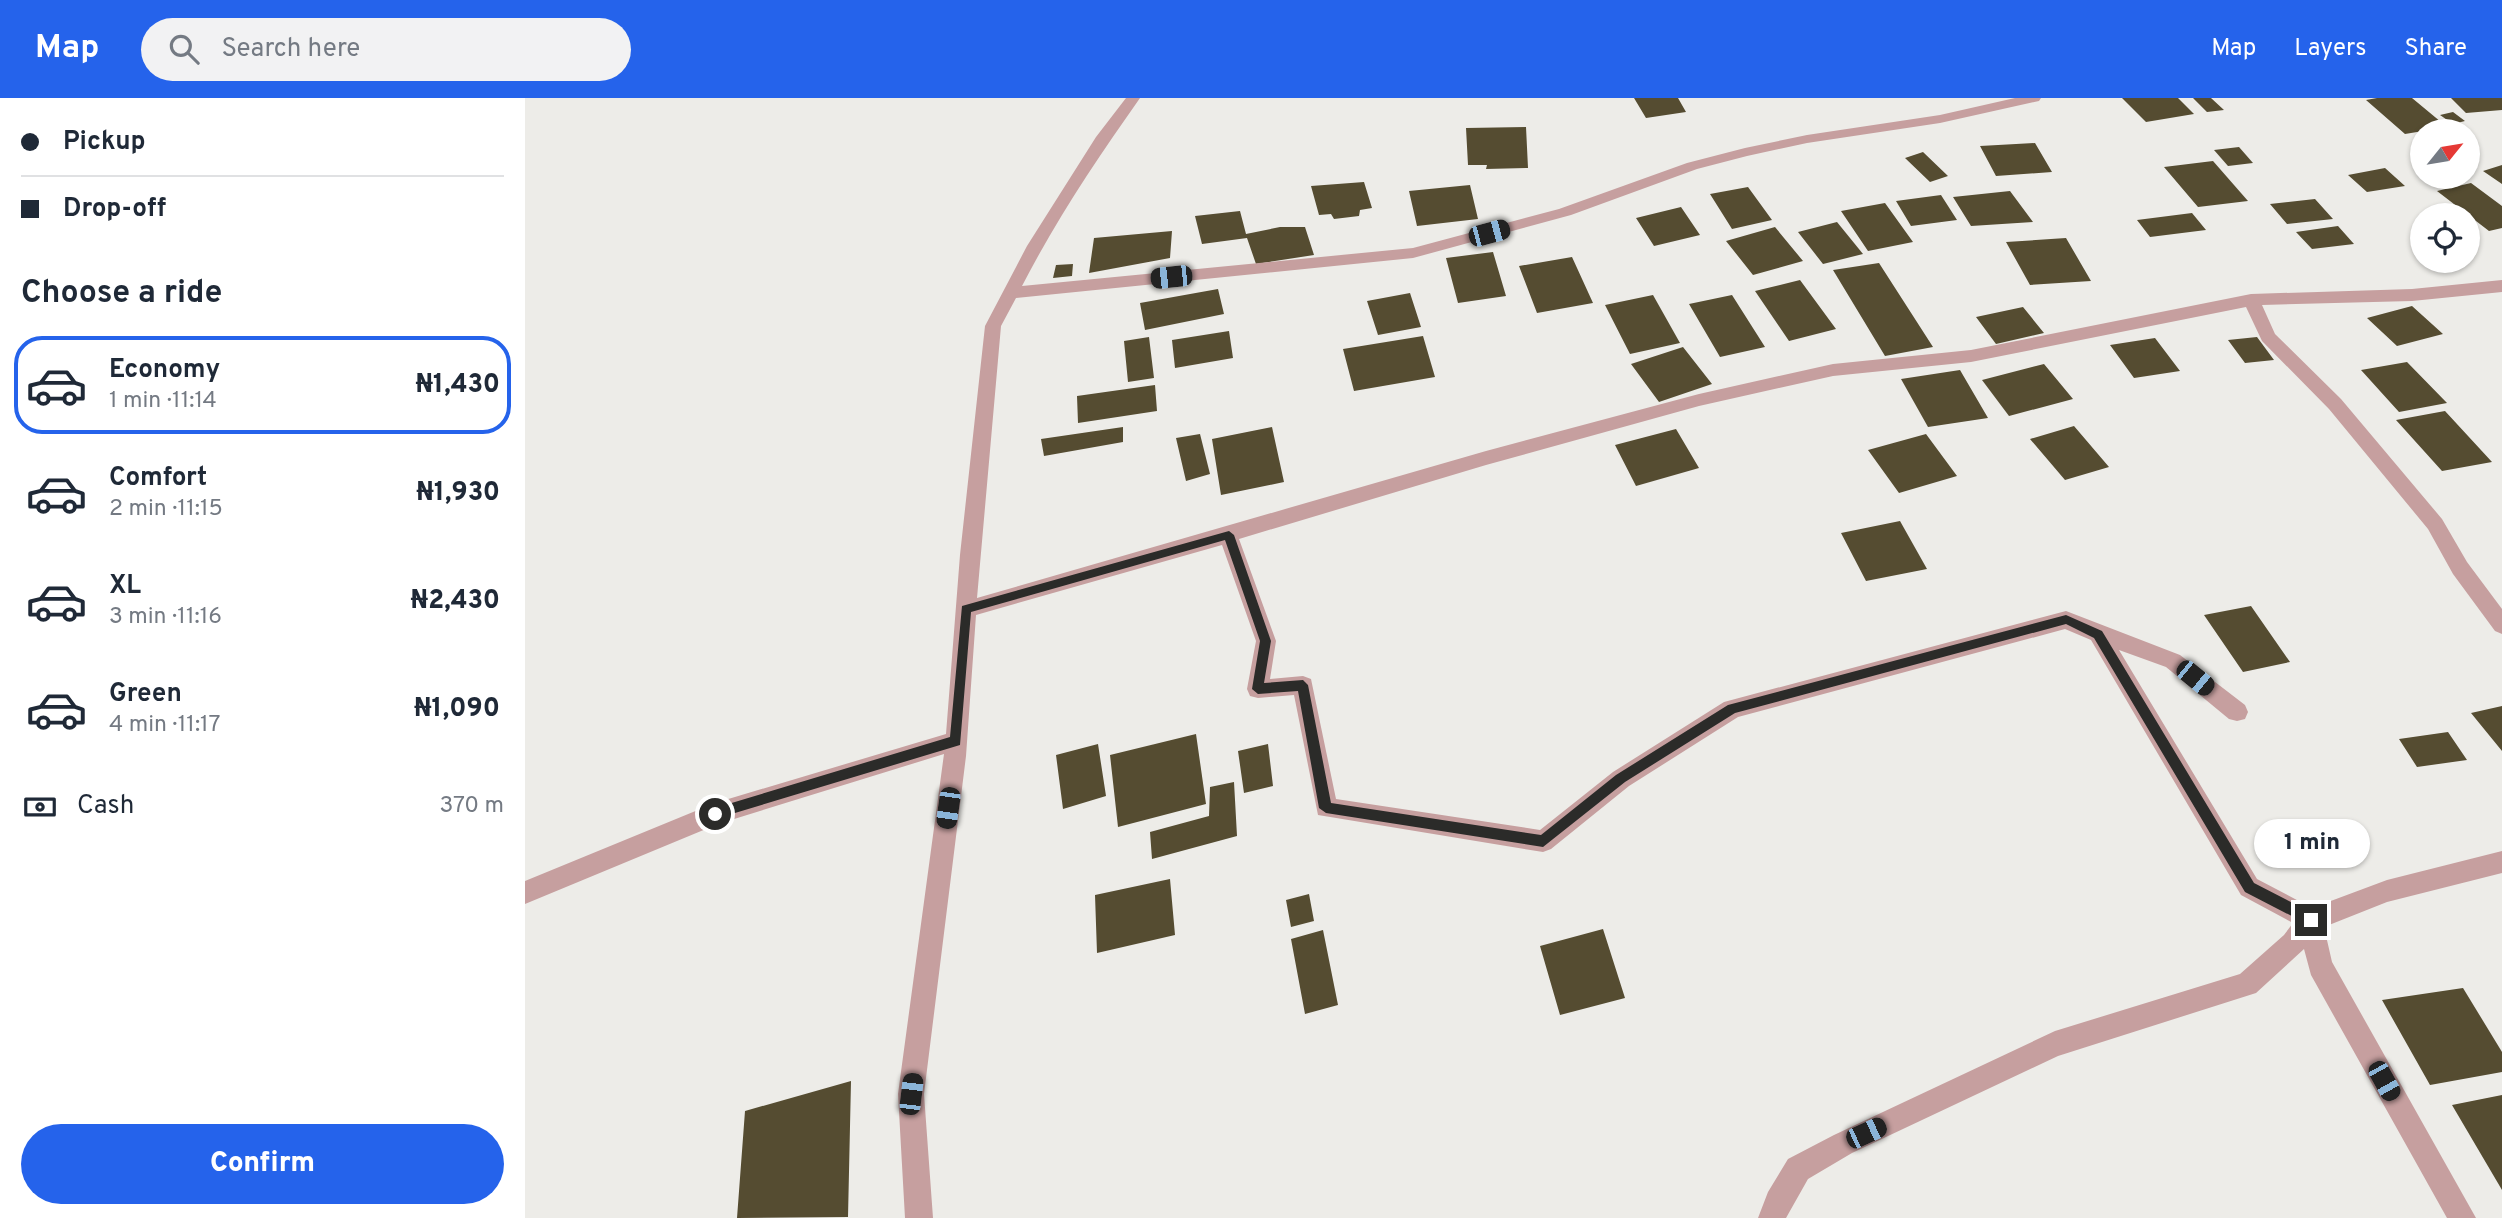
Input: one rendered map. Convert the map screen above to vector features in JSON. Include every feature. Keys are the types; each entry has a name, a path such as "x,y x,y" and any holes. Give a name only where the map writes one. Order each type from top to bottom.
{"street":[{"path":"919,1218 911,1094 956,741 993,326 1035,246 1103,137 1133,98"},
{"path":"1010,293 1413,253 1565,212 1692,166 1745,152 1807,139 1940,119 1992,102 2034,98"},
{"path":"966,609 1229,535 1486,458 1699,400 1833,370 1971,356 2251,300 2412,295 2502,286"},
{"path":"2251,300 2268,337 2335,404 2435,524 2460,568 2502,625"},
{"path":"1229,535 1266,641 1258,689 1303,685 1326,808 1543,841 1621,779 1732,709 2066,620 2173,661 2237,712"},
{"path":"2098,634 2249,887 2311,920"},
{"path":"525,893 715,814 956,741"},
{"path":"1772,1218 1778,1202 1798,1170 1843,1144 2055,1044 2247,984 2293,944 2311,920 2387,891 2502,862"},
{"path":"2311,920 2320,966 2462,1218"}],"building":[{"path":"1634,98 1678,98 1686,112 1646,118"},
{"path":"2122,98 2178,98 2194,114 2146,122"},
{"path":"2193,98 2211,98 2224,110 2207,112"},
{"path":"2412,98 2437,119 2410,119 2410,133 2405,134 2366,100"},
{"path":"2451,98 2502,98 2502,110 2466,113"},
{"path":"2453,112 2462,119 2446,119 2440,115"},
{"path":"1526,127 1528,168 1486,169 1487,165 1468,165 1466,128"},
{"path":"2035,143 2052,172 1996,176 1980,146"},
{"path":"2239,147 2253,163 2228,166 2214,150"},
{"path":"1923,152 1948,176 1930,182 1905,158"},
{"path":"2213,161 2248,201 2198,207 2164,167"},
{"path":"2502,165 2502,184 2483,171"},
{"path":"2385,168 2405,186 2367,192 2348,175"},
{"path":"1364,182 1372,208 1360,210 1359,216 1334,219 1331,214 1319,215 1311,186"},
{"path":"1470,185 1478,219 1417,226 1409,191"},
{"path":"1748,187 1772,220 1732,229 1710,194"},
{"path":"2479,189 2502,206 2502,228 2489,231 2480,224 2480,203 2453,203 2437,191"},
{"path":"2010,191 2033,222 1971,226 1953,197"},
{"path":"1941,195 1957,220 1911,226 1896,201"},
{"path":"2315,199 2333,219 2287,224 2270,204"},
{"path":"1885,203 1913,242 1868,251 1841,211"},
{"path":"1681,207 1700,235 1654,246 1636,218"},
{"path":"1240,211 1246,234 1280,227 1305,227 1314,255 1256,264 1247,238 1202,244 1195,216"},
{"path":"2192,213 2206,230 2150,237 2137,220"},
{"path":"1837,222 1863,254 1823,264 1798,232"},
{"path":"2338,226 2354,244 2312,249 2296,232"},
{"path":"1775,227 1803,261 1753,275 1726,241"},
{"path":"1172,231 1170,258 1089,273 1094,238"},
{"path":"2066,238 2091,281 2030,285 2006,242"},
{"path":"1493,252 1506,296 1458,303 1446,258"},
{"path":"1572,257 1593,303 1537,313 1519,266"},
{"path":"1879,263 1933,347 1885,356 1833,270"},
{"path":"1073,264 1072,276 1053,278 1056,265"},
{"path":"1800,280 1836,329 1789,341 1755,291"},
{"path":"1218,289 1224,314 1145,330 1140,303"},
{"path":"1410,293 1421,327 1378,335 1367,301"},
{"path":"1653,295 1680,343 1630,354 1605,305"},
{"path":"1732,295 1765,347 1720,357 1689,304"},
{"path":"2412,306 2443,334 2397,346 2367,318"},
{"path":"2023,307 2044,333 1996,344 1976,317"},
{"path":"1229,331 1233,358 1175,368 1172,340"},
{"path":"1423,336 1435,377 1354,391 1343,349"},
{"path":"1149,337 1154,378 1128,382 1124,341"},
{"path":"2257,337 2274,360 2245,363 2228,340"},
{"path":"2155,338 2180,371 2134,378 2110,345"},
{"path":"1683,347 1712,384 1659,402 1631,364"},
{"path":"2407,362 2447,403 2399,412 2361,370"},
{"path":"2044,364 2073,399 2009,416 1982,380"},
{"path":"1960,370 1988,418 1928,427 1901,379"},
{"path":"1155,385 1157,411 1078,423 1077,396"},
{"path":"2445,411 2492,462 2442,471 2396,420"},
{"path":"2074,426 2109,467 2065,480 2030,439"},
{"path":"1123,427 1123,442 1044,456 1041,439"},
{"path":"1272,427 1284,482 1221,495 1212,439"},
{"path":"1676,429 1699,468 1636,486 1615,445"},
{"path":"1200,434 1210,474 1186,481 1176,438"},
{"path":"1926,434 1957,476 1899,493 1868,450"},
{"path":"1900,521 1927,569 1866,581 1841,533"},
{"path":"2251,606 2290,662 2243,672 2204,615"},
{"path":"2502,706 2502,751 2471,713"},
{"path":"2448,732 2467,760 2417,767 2399,739"},
{"path":"1196,734 1206,804 1118,827 1110,755"},
{"path":"1098,744 1106,796 1063,809 1056,755"},
{"path":"1268,744 1273,786 1244,793 1238,751"},
{"path":"1234,782 1237,836 1152,859 1150,832 1209,816 1210,787"},
{"path":"1170,879 1175,935 1097,953 1095,895"},
{"path":"1309,894 1314,921 1291,927 1286,900"},
{"path":"1603,929 1625,998 1560,1015 1540,946"},
{"path":"1323,930 1338,1005 1305,1014 1291,939"},
{"path":"2463,988 2502,1052 2502,1072 2430,1085 2382,1000"},
{"path":"851,1081 848,1217 737,1218 745,1111"},
{"path":"2502,1095 2502,1190 2452,1105"}],"route":[{"path":"715,814 956,741 966,609 1229,535 1266,641 1258,689 1303,685 1326,808 1543,841 1621,779 1732,709 2066,620 2098,634 2249,887 2311,920"}]}
